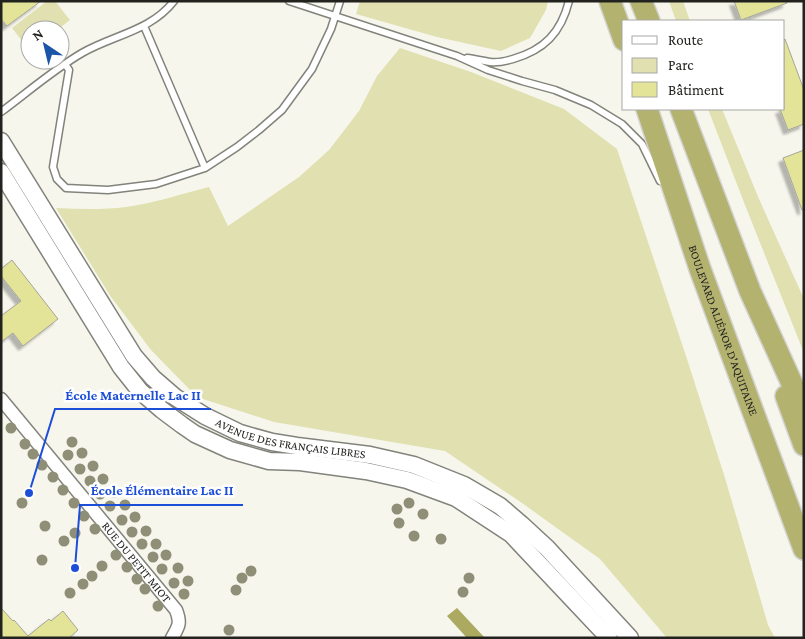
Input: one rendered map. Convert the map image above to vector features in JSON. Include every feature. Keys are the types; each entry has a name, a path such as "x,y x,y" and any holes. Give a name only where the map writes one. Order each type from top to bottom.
{"highway":[{"path":"610,1 622,34"},
{"path":"641,1 649,20"},
{"name":"BOULEVARD ALIÉNOR D'AQUITAINE","path":"647,110 700,269 800,540"},
{"path":"681,110 750,291 804,445"},
{"path":"750,291 804,410"}],"street":[{"name":"AVENUE DES FRANÇAIS LIBRES","path":"1,141 134,356 175,397 205,416 240,433 272,442 370,455 414,465 464,485 500,506 521,524 547,548 630,638"},
{"name":"AVENUE DES FRANÇAIS LIBRES","path":"1,172 121,367 140,391 176,420 195,434 230,450 269,460 310,463 366,471 407,480 456,498 511,534 609,638"},
{"name":"RUE DU PETIT MIOT","path":"2,400 176,610 180,620 172,638"},
{"path":"800,540 804,562"}],"lane":[{"path":"70,61 83,52 144,26 164,13 174,1"},
{"path":"289,1 456,56 488,70 555,90 591,105 622,124 642,144 664,190"},
{"path":"69,70 53,167 57,179 66,188 108,190 156,184 205,168 237,147 282,110 312,69 332,29 340,1"},
{"path":"456,56 492,62 506,61 535,50 547,41 556,30 565,15 569,1"},
{"path":"144,26 205,168"},
{"path":"1,112 57,70"},
{"path":"674,213 700,269"}],"green space":[{"path":"47,1 55,1 70,20 22,20"},
{"path":"360,1 548,1 546,10 530,38 501,51 437,37 356,14"},
{"path":"669,1 683,1 690,20 676,20"},
{"path":"20,22 20,38 12,28"},
{"path":"400,48 471,72 564,109 617,149 725,478 768,625 775,638 667,638 600,559 445,451 274,422 197,397 151,350 111,297 56,208 100,209 126,207 209,187 228,226 299,177 329,150 359,111 377,76"},
{"path":"708,110 722,110 759,199 804,299 804,353"}],"shaded area":[{"path":"457,608 485,638 467,638 447,616"}],"building":[{"path":"1,1 41,1 7,26 1,19"},
{"path":"734,1 787,1 787,3 741,20"},
{"path":"785,39 804,90 804,124 788,130 780,110 785,110"},
{"path":"804,150 804,210 802,210 783,158"},
{"path":"12,260 58,319 23,346 13,333 1,342 1,316 21,301 1,276 1,269"},
{"path":"1,608 28,636 49,619 51,621 63,611 78,630 69,638 1,638"}],"place":[{"name":"École Maternelle Lac II","path":"29,493"},
{"name":"École Élémentaire Lac II","path":"75,568"}]}
